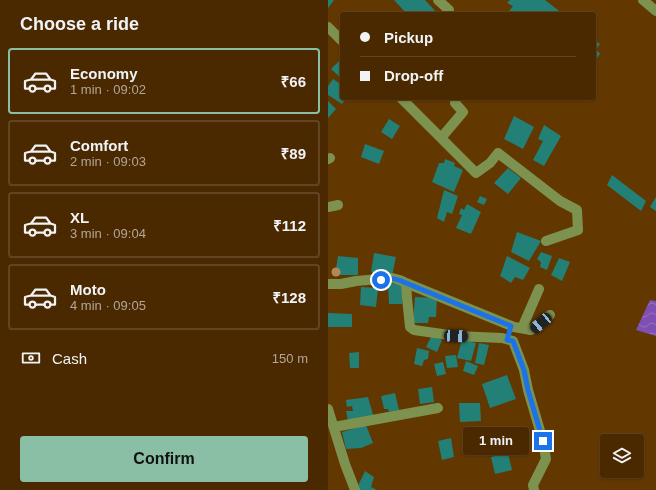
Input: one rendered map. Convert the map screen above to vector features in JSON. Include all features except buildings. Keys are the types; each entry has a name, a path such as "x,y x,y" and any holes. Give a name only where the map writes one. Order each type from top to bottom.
{"street":[{"path":"438,0 449,10"},
{"path":"643,0 656,11"},
{"path":"328,27 340,39"},
{"path":"403,100 476,174 490,163 498,153 560,201 577,210 578,230 546,241"},
{"path":"442,138 463,112 455,103"},
{"path":"328,284 341,284 356,281 392,278 511,326 532,330 550,315"},
{"path":"406,283 410,327 414,330 456,336 502,338 513,341 524,370 528,390 543,441 546,459 533,485 534,490"},
{"path":"522,328 539,289"},
{"path":"507,340 511,326"},
{"path":"334,427 438,408"},
{"path":"328,409 345,464 355,490"}],"water":[{"path":"650,300 656,301 656,336 636,330"}],"route":[{"path":"381,280 392,278 400,280 511,326 507,340 513,341 524,370 528,390 543,441"}]}
